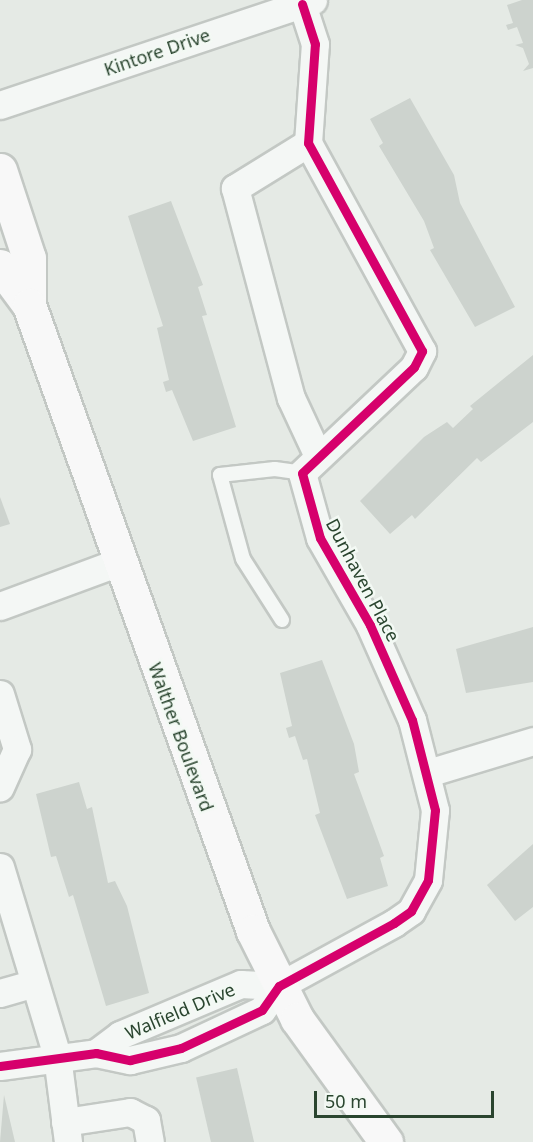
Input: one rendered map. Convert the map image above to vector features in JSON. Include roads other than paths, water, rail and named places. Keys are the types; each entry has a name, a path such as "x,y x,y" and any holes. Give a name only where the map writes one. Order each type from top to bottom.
{"main road":[{"name":"Walther Boulevard","path":"0,171 29,258 29,305"},
{"name":"Walther Boulevard","path":"0,266 29,305 230,874 279,986 322,1057 386,1142"}],"street":[{"name":"Kintore Drive","path":"0,105 308,2"},
{"path":"308,2 315,44 308,143 422,351 414,367 310,464"},
{"name":"Dunhaven Place","path":"279,986 411,911 426,886 435,851 428,773 401,690 311,518 310,464 235,188 308,143"},
{"path":"0,606 119,562"},
{"path":"0,694 17,749 0,787"},
{"path":"428,773 533,741"},
{"path":"0,867 57,1056 67,1132 130,1112 146,1120 150,1142"},
{"path":"0,993 34,983"},
{"name":"Walfield Drive","path":"0,1066 57,1056 96,1053 130,1060 158,1057 262,1010 279,986"}],"lane":[{"path":"282,620 243,559 220,475 310,464"}]}
